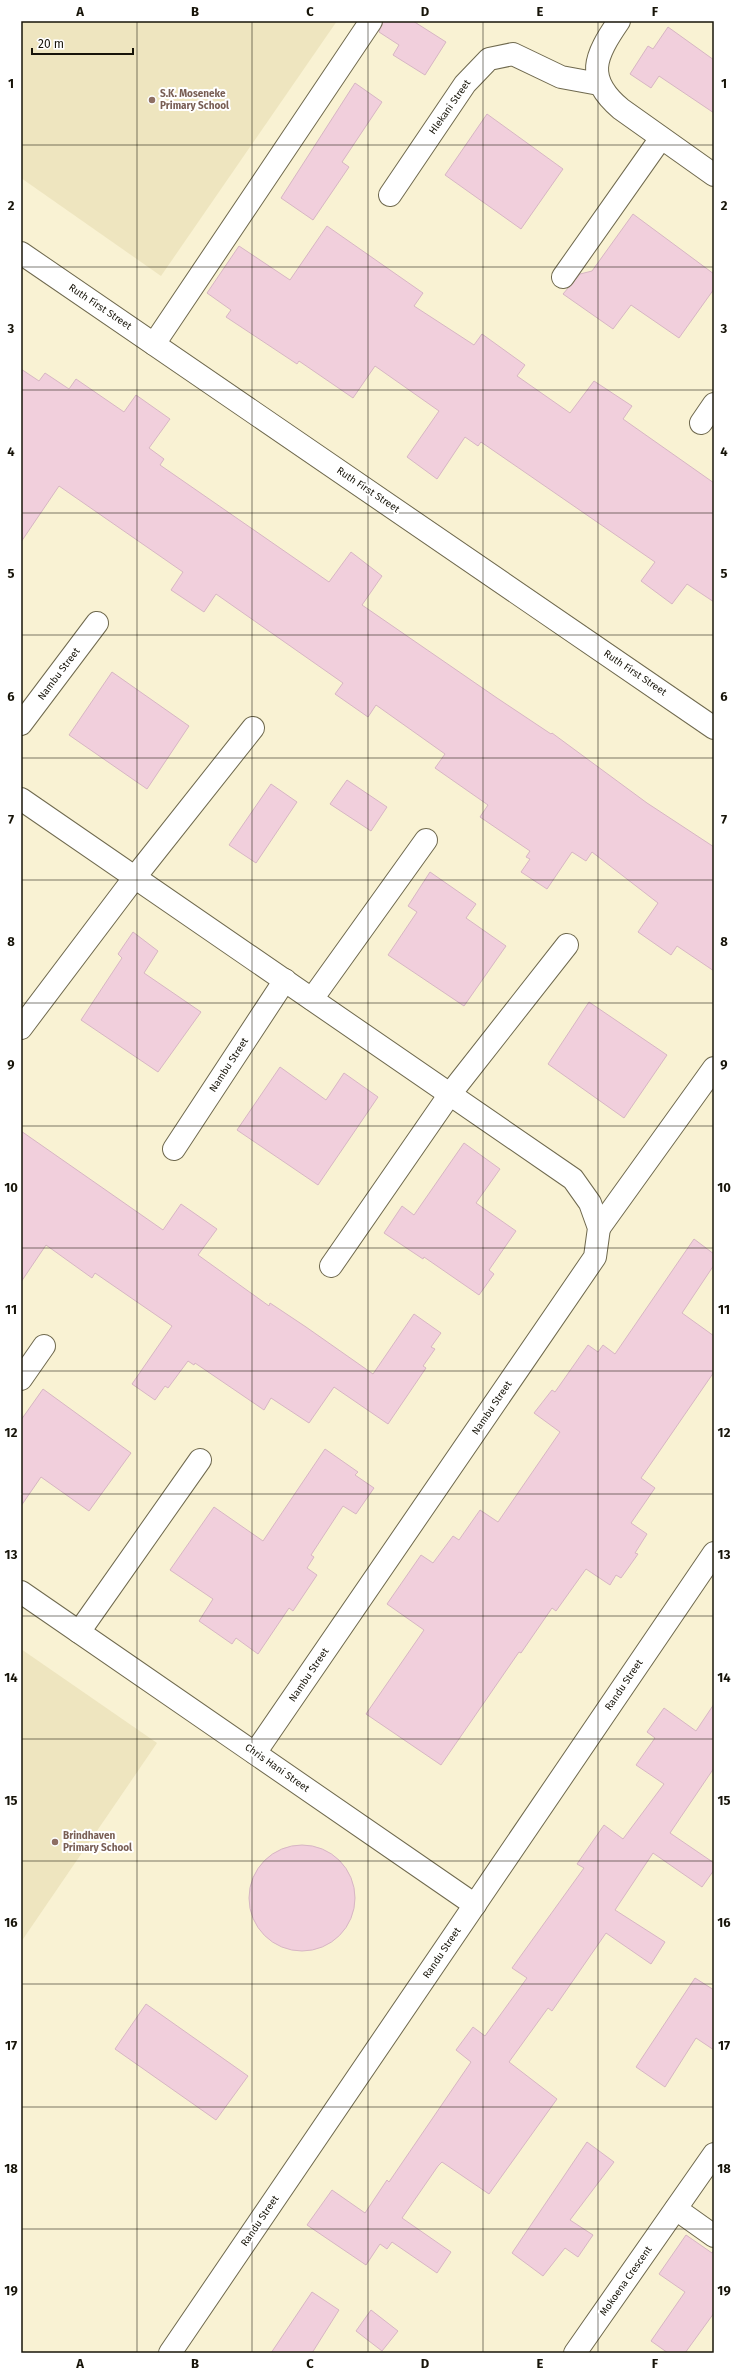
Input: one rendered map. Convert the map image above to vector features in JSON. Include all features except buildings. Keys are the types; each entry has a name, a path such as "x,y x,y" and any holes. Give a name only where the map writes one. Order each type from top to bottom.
{"street":[{"path":"154,344 371,21"},
{"path":"619,21 602,46 597,63 599,84 609,99 714,175"},
{"name":"Hlekani Street","path":"390,195 465,84 488,59 513,54 561,76 599,84"},
{"path":"563,277 661,138"},
{"name":"Ruth First Street","path":"21,253 714,728"},
{"path":"701,423 714,404"},
{"name":"Nambu Street","path":"21,724 96,623"},
{"path":"21,1028 135,877 253,728"},
{"path":"21,799 573,1179 590,1203 600,1228"},
{"path":"312,999 426,840"},
{"path":"331,1266 450,1094 567,945"},
{"name":"Nambu Street","path":"174,1150 285,980"},
{"path":"600,1228 714,1068"},
{"name":"Nambu Street","path":"255,1753 595,1257 600,1228"},
{"path":"21,1379 44,1346"},
{"path":"79,1632 200,1460"},
{"name":"Randu Street","path":"170,2353 714,1553"},
{"name":"Chris Hani Street","path":"21,1592 475,1905"},
{"name":"Mokoena Crescent","path":"575,2353 714,2154"},
{"path":"676,2209 714,2236"}],"shaded area":[{"name":"S.K. Moseneke Primary School","path":"21,21 337,21 161,276 21,178"},
{"name":"Brindhaven Primary School","path":"21,1649 157,1743 21,1942"}],"place":[{"name":"S.K. Moseneke Primary School","path":"152,100"},
{"name":"Brindhaven Primary School","path":"55,1842"}]}
